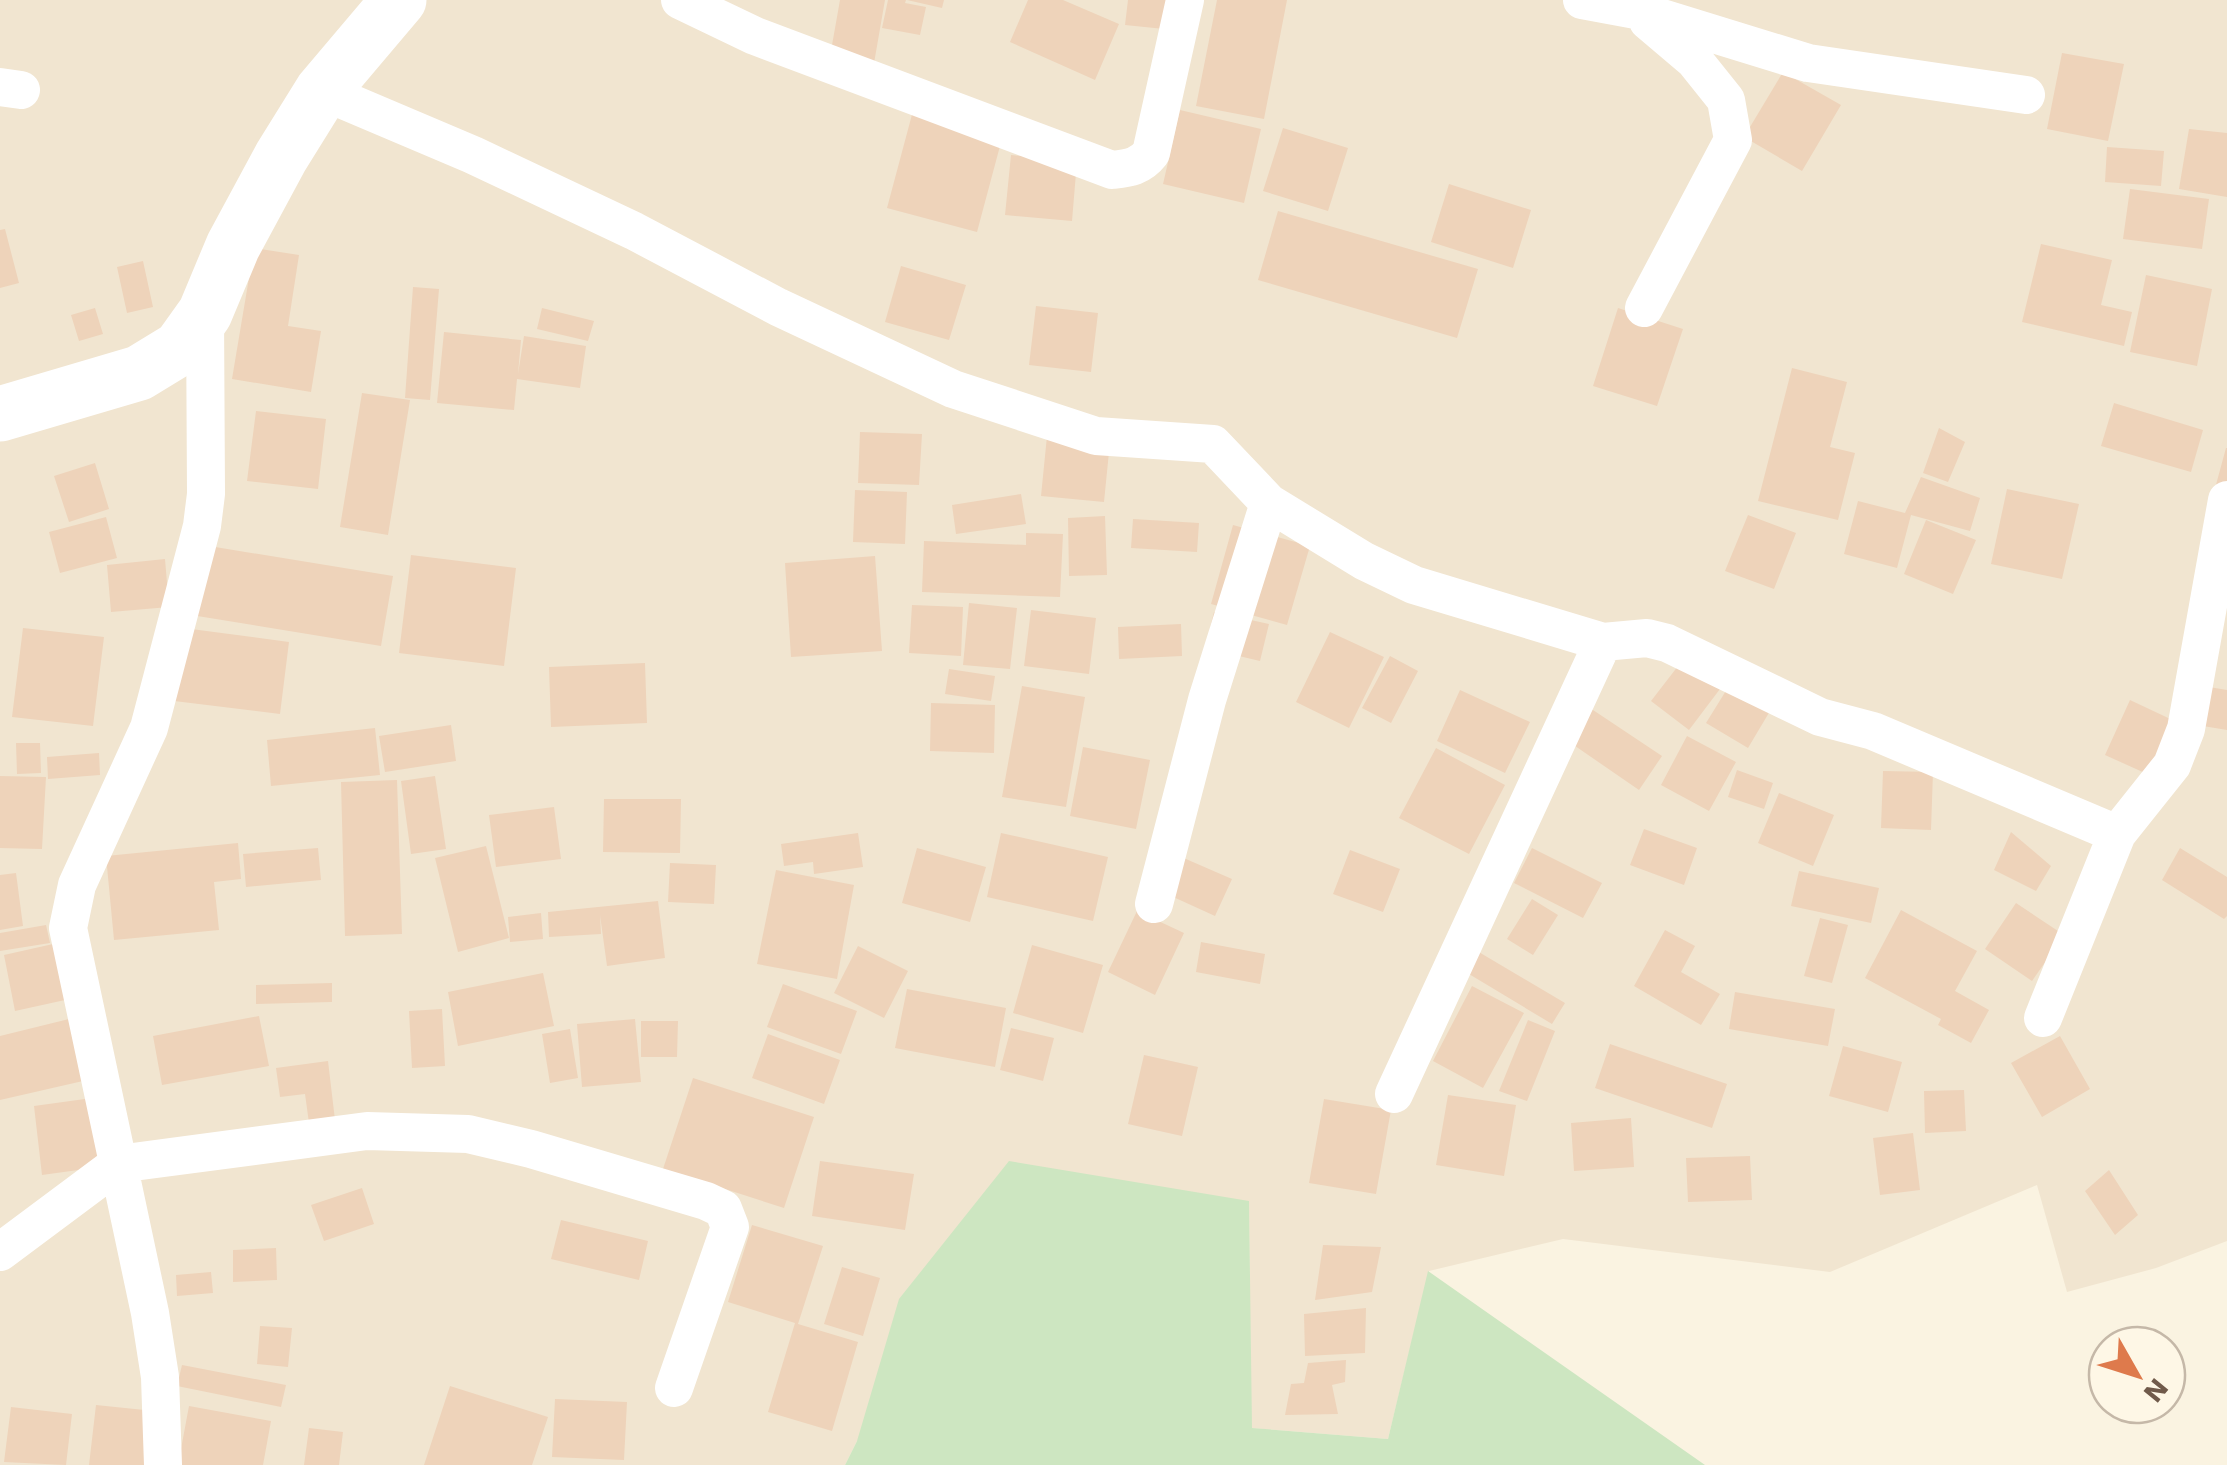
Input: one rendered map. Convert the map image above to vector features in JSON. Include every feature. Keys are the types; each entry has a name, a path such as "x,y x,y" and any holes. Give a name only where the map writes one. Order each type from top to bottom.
{"street":[{"path":"0,414 139,373 180,348 206,313 233,246 280,157 322,91 399,0"},
{"path":"680,0 754,36 1112,170 1132,168 1151,153 1184,0"},
{"path":"1582,0 1636,10 1808,63 2026,96"},
{"path":"1636,10 1694,60 1726,100 1732,140 1644,308"},
{"path":"322,91 616,222 795,316 953,390 1096,436 1213,444 1269,504 1414,585 1603,642 1647,638 1667,643 1820,717 1874,731 2117,834"},
{"path":"162,1465 160,1377 150,1312 68,928 77,885 149,728 202,526 206,494 206,313"},
{"path":"2043,1018 2117,834 2172,765 2186,729 2227,500"},
{"path":"1154,904 1207,700 1269,504"},
{"path":"1394,1094 1603,642"},
{"path":"0,1252 118,1164 367,1131 468,1134 531,1148 723,1209 730,1227 674,1388"}],"shaded area":[{"path":"0,0 2227,0 2227,1241 2156,1268 2067,1292 2037,1185 1830,1272 1563,1239 1429,1271 1388,1439 1251,1428 1249,1201 857,1441 845,1465 0,1465"}],"green space":[{"path":"1009,1161 1249,1201 1252,1428 1388,1439 1428,1271 1705,1465 845,1465 857,1441 899,1299"}],"building":[{"path":"840,0 885,0 873,69 829,62"},
{"path":"888,0 906,0 905,3 926,7 920,35 882,28"},
{"path":"907,0 944,0 942,8"},
{"path":"1028,0 1063,0 1119,24 1095,80 1010,42"},
{"path":"1128,0 1178,0 1174,30 1125,25"},
{"path":"1217,0 1287,0 1264,119 1196,106"},
{"path":"2062,53 2124,64 2108,141 2047,129"},
{"path":"1783,72 1841,105 1802,171 1744,137"},
{"path":"914,107 1004,131 977,232 887,208"},
{"path":"1180,110 1261,129 1244,203 1163,184"},
{"path":"1283,128 1348,148 1328,211 1263,191"},
{"path":"2189,129 2227,133 2227,197 2179,189"},
{"path":"2107,147 2164,151 2161,186 2105,182"},
{"path":"1011,155 1077,161 1072,221 1005,215"},
{"path":"1449,184 1531,210 1513,268 1431,242"},
{"path":"2130,189 2209,199 2202,249 2123,239"},
{"path":"1278,211 1478,269 1457,338 1258,280"},
{"path":"5,229 19,283 0,288 0,230"},
{"path":"2041,244 2112,260 2101,305 2132,312 2124,346 2022,322"},
{"path":"254,248 299,255 288,326 321,331 311,392 232,379"},
{"path":"143,261 153,307 127,313 117,267"},
{"path":"901,266 966,285 949,340 885,322"},
{"path":"2146,275 2212,289 2197,366 2130,352"},
{"path":"413,287 439,289 430,400 405,398"},
{"path":"1036,306 1098,313 1091,372 1029,365"},
{"path":"95,308 103,334 79,341 71,315"},
{"path":"542,308 594,321 588,341 537,329"},
{"path":"1618,308 1683,329 1657,406 1593,386"},
{"path":"444,332 521,340 518,374 524,336 586,346 580,388 517,379 514,410 437,403"},
{"path":"1792,368 1847,382 1830,447 1855,453 1838,520 1758,501"},
{"path":"362,393 410,400 388,535 340,527"},
{"path":"2114,403 2203,430 2191,472 2101,446"},
{"path":"256,411 326,419 318,489 247,481"},
{"path":"1939,428 1965,442 1948,482 1923,473"},
{"path":"860,432 922,434 919,485 858,483"},
{"path":"1047,436 1110,442 1104,502 1041,496"},
{"path":"2227,448 2227,507 2211,503"},
{"path":"95,463 109,509 69,522 54,476"},
{"path":"1921,477 1980,498 1970,531 1911,515 1897,568 1844,554 1858,501 1905,513"},
{"path":"2007,489 2079,504 2062,579 1991,564"},
{"path":"855,490 907,492 905,544 853,542"},
{"path":"1021,494 1026,524 956,534 952,505"},
{"path":"1748,515 1796,533 1774,589 1725,571"},
{"path":"1105,516 1107,575 1069,576 1068,518"},
{"path":"106,517 117,558 60,573 49,532"},
{"path":"1133,519 1199,523 1197,552 1131,548"},
{"path":"1926,520 1976,540 1953,594 1904,574"},
{"path":"1233,525 1310,546 1287,625 1211,604"},
{"path":"1026,533 1063,534 1060,597 922,592 924,541 1026,545"},
{"path":"197,544 393,576 381,646 185,614"},
{"path":"411,555 516,568 504,666 399,653"},
{"path":"875,556 882,651 791,657 785,563"},
{"path":"165,559 169,607 111,612 107,565"},
{"path":"969,603 1017,608 1010,669 963,665"},
{"path":"912,605 963,607 961,656 909,653"},
{"path":"1031,610 1096,618 1089,674 1024,666"},
{"path":"1214,612 1269,624 1260,661 1205,648"},
{"path":"1181,624 1182,656 1119,659 1118,627"},
{"path":"176,627 289,642 280,714 166,700"},
{"path":"23,628 104,637 93,726 12,717"},
{"path":"1330,632 1384,657 1349,728 1296,702"},
{"path":"1390,656 1418,671 1391,723 1362,708"},
{"path":"1685,657 1723,685 1689,730 1651,701"},
{"path":"645,663 647,723 551,727 549,667"},
{"path":"949,669 995,676 991,701 945,694"},
{"path":"1732,681 1773,706 1748,748 1706,723"},
{"path":"1022,686 1085,697 1066,807 1002,797"},
{"path":"2209,687 2227,690 2227,730 2203,726"},
{"path":"1460,690 1530,722 1505,773 1437,741"},
{"path":"2130,700 2181,724 2156,778 2105,755"},
{"path":"931,703 995,705 994,753 930,751"},
{"path":"1587,706 1662,756 1639,790 1565,739"},
{"path":"451,725 456,761 385,772 379,736"},
{"path":"375,728 380,775 271,786 267,740"},
{"path":"1687,736 1736,762 1709,811 1661,785"},
{"path":"16,743 40,743 41,773 17,774"},
{"path":"1083,747 1150,760 1136,829 1070,816"},
{"path":"1436,748 1505,785 1469,854 1399,818"},
{"path":"99,753 100,775 48,779 47,757"},
{"path":"1737,770 1773,783 1764,809 1728,797"},
{"path":"1883,771 1933,772 1931,830 1881,828"},
{"path":"0,776 46,777 42,849 0,848"},
{"path":"435,776 446,849 411,854 401,781"},
{"path":"397,780 402,934 345,936 341,782"},
{"path":"1779,793 1834,815 1813,866 1758,843"},
{"path":"604,799 681,799 680,853 603,852"},
{"path":"554,807 561,859 496,867 489,815"},
{"path":"1644,829 1697,848 1684,885 1630,865"},
{"path":"2011,832 2051,866 2036,891 1994,870"},
{"path":"858,833 863,867 814,874 813,862 784,866 781,844"},
{"path":"1001,833 1108,857 1093,921 987,897"},
{"path":"238,843 241,879 214,882 219,930 114,940 106,856"},
{"path":"486,846 509,938 458,952 435,858"},
{"path":"318,848 321,880 246,887 243,854"},
{"path":"917,848 986,867 970,922 902,903"},
{"path":"1532,848 1602,883 1583,918 1514,883"},
{"path":"2180,848 2227,877 2224,919 2162,880"},
{"path":"1163,849 1232,879 1215,916 1147,885"},
{"path":"1350,850 1400,869 1383,912 1333,894"},
{"path":"670,863 716,865 714,904 668,902"},
{"path":"776,870 854,885 837,979 757,964"},
{"path":"1799,871 1879,888 1871,923 1791,906"},
{"path":"16,873 23,926 0,930 0,875"},
{"path":"1532,899 1558,915 1533,955 1507,939"},
{"path":"658,901 665,958 607,966 600,915 601,934 549,937 548,912"},
{"path":"2016,903 2064,935 2032,981 1985,949"},
{"path":"1901,910 1977,951 1955,991 1989,1010 1971,1043 1938,1025 1941,1019 1865,978"},
{"path":"1137,911 1184,933 1155,995 1108,972"},
{"path":"541,913 543,939 510,942 508,917"},
{"path":"1820,918 1848,925 1832,983 1804,976"},
{"path":"46,925 50,943 0,951 0,933"},
{"path":"1665,930 1695,946 1681,972 1720,994 1701,1025 1634,986"},
{"path":"1201,942 1265,954 1260,984 1196,972"},
{"path":"53,944 65,1000 15,1011 4,955"},
{"path":"1032,945 1103,965 1083,1033 1013,1013"},
{"path":"858,946 908,971 884,1018 834,993"},
{"path":"1472,948 1565,1003 1552,1024 1459,968"},
{"path":"543,973 554,1026 458,1046 448,992"},
{"path":"332,983 332,1002 256,1004 256,985"},
{"path":"783,984 857,1011 841,1054 767,1027"},
{"path":"1472,986 1524,1013 1483,1088 1433,1061"},
{"path":"907,989 1006,1008 995,1067 895,1048"},
{"path":"1735,992 1835,1009 1828,1046 1729,1029"},
{"path":"442,1009 445,1066 412,1068 409,1011"},
{"path":"259,1016 269,1066 162,1085 153,1036"},
{"path":"69,1019 83,1081 0,1100 0,1036"},
{"path":"635,1019 641,1082 582,1087 577,1024"},
{"path":"1528,1020 1555,1031 1527,1101 1499,1091"},
{"path":"641,1021 678,1021 677,1057 641,1057"},
{"path":"1011,1028 1054,1038 1043,1081 1000,1070"},
{"path":"570,1029 578,1078 550,1083 542,1034"},
{"path":"768,1034 840,1060 824,1104 752,1078"},
{"path":"2060,1036 2090,1089 2042,1117 2011,1063"},
{"path":"1610,1044 1727,1084 1712,1128 1595,1088"},
{"path":"1843,1046 1902,1062 1888,1112 1829,1096"},
{"path":"1144,1055 1198,1067 1182,1136 1128,1124"},
{"path":"328,1061 335,1120 309,1123 305,1094 280,1097 276,1068"},
{"path":"693,1078 814,1117 784,1208 663,1169"},
{"path":"1964,1090 1966,1131 1925,1133 1924,1091"},
{"path":"1448,1095 1516,1105 1504,1176 1436,1165"},
{"path":"92,1098 100,1167 42,1175 34,1106"},
{"path":"1324,1099 1391,1110 1376,1194 1309,1183"},
{"path":"1631,1118 1634,1167 1574,1171 1571,1123"},
{"path":"1913,1133 1920,1190 1880,1195 1873,1138"},
{"path":"1750,1156 1752,1200 1688,1202 1686,1158"},
{"path":"820,1161 914,1174 905,1230 812,1216"},
{"path":"2109,1170 2138,1215 2115,1235 2085,1191"},
{"path":"362,1188 374,1224 324,1241 311,1205"},
{"path":"561,1220 648,1241 639,1280 551,1259"},
{"path":"752,1225 823,1246 798,1324 858,1342 832,1431 768,1412 795,1323 728,1302"},
{"path":"1323,1245 1381,1247 1372,1292 1315,1300"},
{"path":"276,1248 277,1280 233,1282 233,1250"},
{"path":"842,1267 880,1278 863,1336 824,1324"},
{"path":"211,1272 213,1293 177,1296 176,1275"},
{"path":"1366,1308 1365,1353 1305,1356 1304,1314"},
{"path":"260,1326 292,1328 288,1367 257,1364"},
{"path":"1346,1360 1345,1382 1332,1385 1338,1414 1285,1415 1291,1384 1304,1383 1308,1363"},
{"path":"182,1365 286,1385 281,1407 177,1386"},
{"path":"450,1386 548,1417 532,1465 424,1465"},
{"path":"555,1399 627,1402 624,1460 552,1457"},
{"path":"96,1405 154,1411 148,1465 89,1465"},
{"path":"189,1406 271,1421 263,1465 178,1465"},
{"path":"11,1407 72,1414 66,1465 4,1462"},
{"path":"309,1428 343,1432 339,1465 304,1465"}]}
